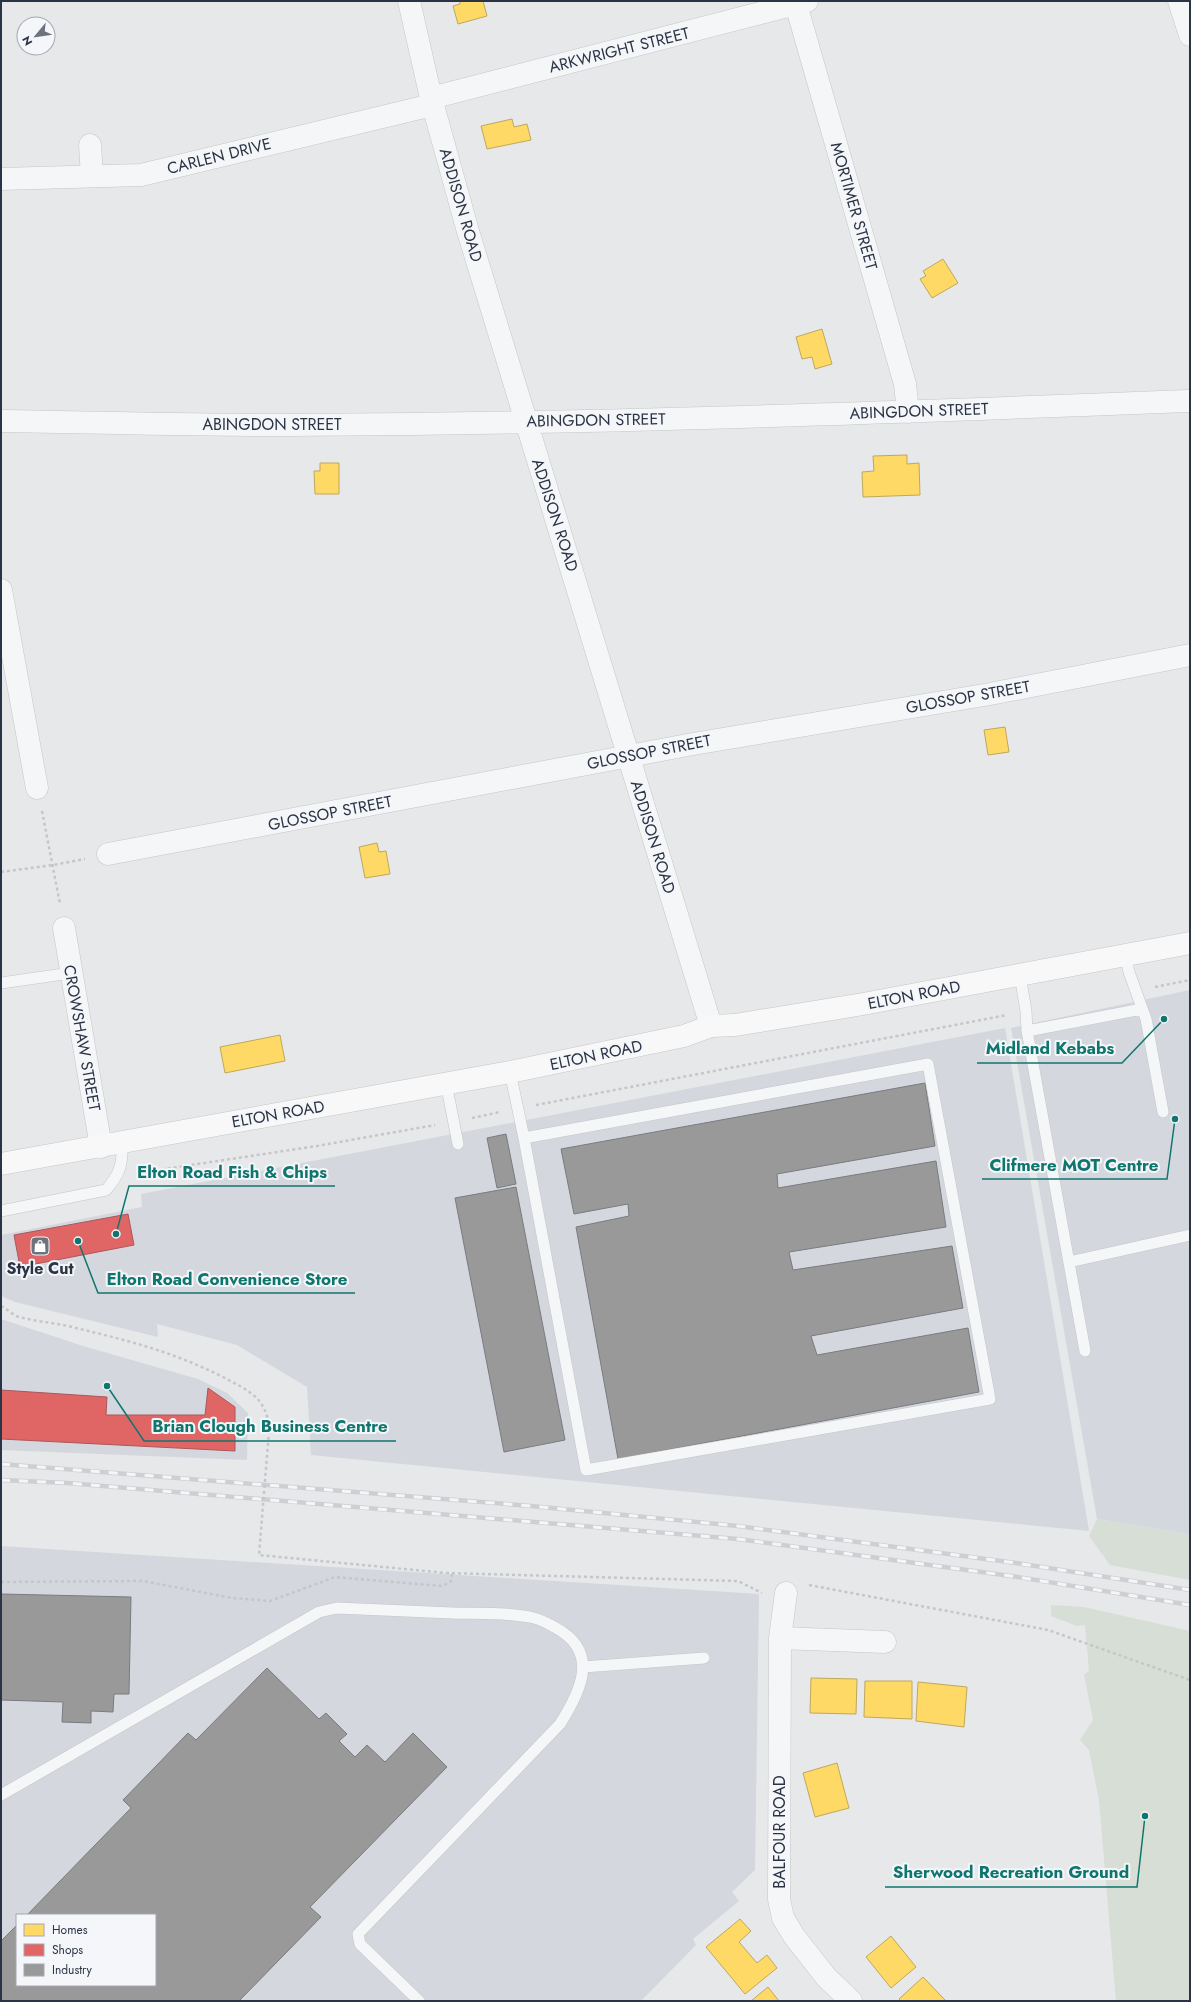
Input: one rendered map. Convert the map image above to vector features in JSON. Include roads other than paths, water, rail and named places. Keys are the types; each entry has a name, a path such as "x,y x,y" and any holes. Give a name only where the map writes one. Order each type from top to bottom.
{"street":[{"name":"ADDISON ROAD","path":"409,1 432,102 526,422 586,611 711,1026"},
{"path":"1179,1 1190,35"},
{"name":"ARKWRIGHT STREET","path":"432,102 799,2"},
{"name":"MORTIMER STREET","path":"799,2 905,384 908,412"},
{"name":"CARLEN DRIVE","path":"1,179 141,175 432,102"},
{"path":"90,144 92,176"},
{"name":"ABINGDON STREET","path":"1,420 256,425 526,422 908,412 1190,402"},
{"path":"1,590 37,788"},
{"name":"GLOSSOP STREET","path":"108,854 629,756 990,694 1190,655"},
{"name":"CROWSHAW STREET","path":"64,928 101,1147"},
{"name":"ELTON ROAD","path":"1,1164 510,1072 684,1036 711,1026 734,1025 776,1019 1190,943"},
{"name":"BALFOUR ROAD","path":"795,1588 780,1638 779,1899 783,1918 794,1936 826,1977 851,2001"},
{"path":"780,1638 885,1642"}],"lane":[{"path":"1125,956 1146,1019 1163,1112"},
{"path":"1,983 71,973"},
{"path":"1020,975 1026,1011 1027,1031 1085,1351"},
{"path":"1027,1031 1142,1009"},
{"path":"510,1072 524,1138 586,1470 990,1399 928,1064 524,1138"},
{"path":"446,1084 458,1144"},
{"path":"1,1211 106,1190 117,1178 123,1156 122,1142"},
{"path":"1069,1262 1190,1235"},
{"path":"1,1795 248,1651 319,1612 328,1609 486,1614 533,1618 544,1621 568,1634 581,1656 583,1667 577,1695 560,1724 358,1934 360,1944 419,2001"},
{"path":"583,1667 704,1658"}],"railway":[{"path":"1,1464 531,1506 738,1526 1016,1563 1190,1590"},
{"path":"1,1480 67,1483 738,1539 1011,1576 1190,1605"}],"place":[{"name":"Midland Kebabs","path":"1164,1019"},
{"name":"Clifmere MOT Centre","path":"1175,1119"},
{"name":"Elton Road Fish & Chips","path":"116,1234"},
{"name":"Elton Road Convenience Store","path":"78,1241"},
{"name":"Style Cut","path":"40,1246"},
{"name":"Brian Clough Business Centre","path":"107,1386"},
{"name":"Sherwood Recreation Ground","path":"1145,1816"}]}
